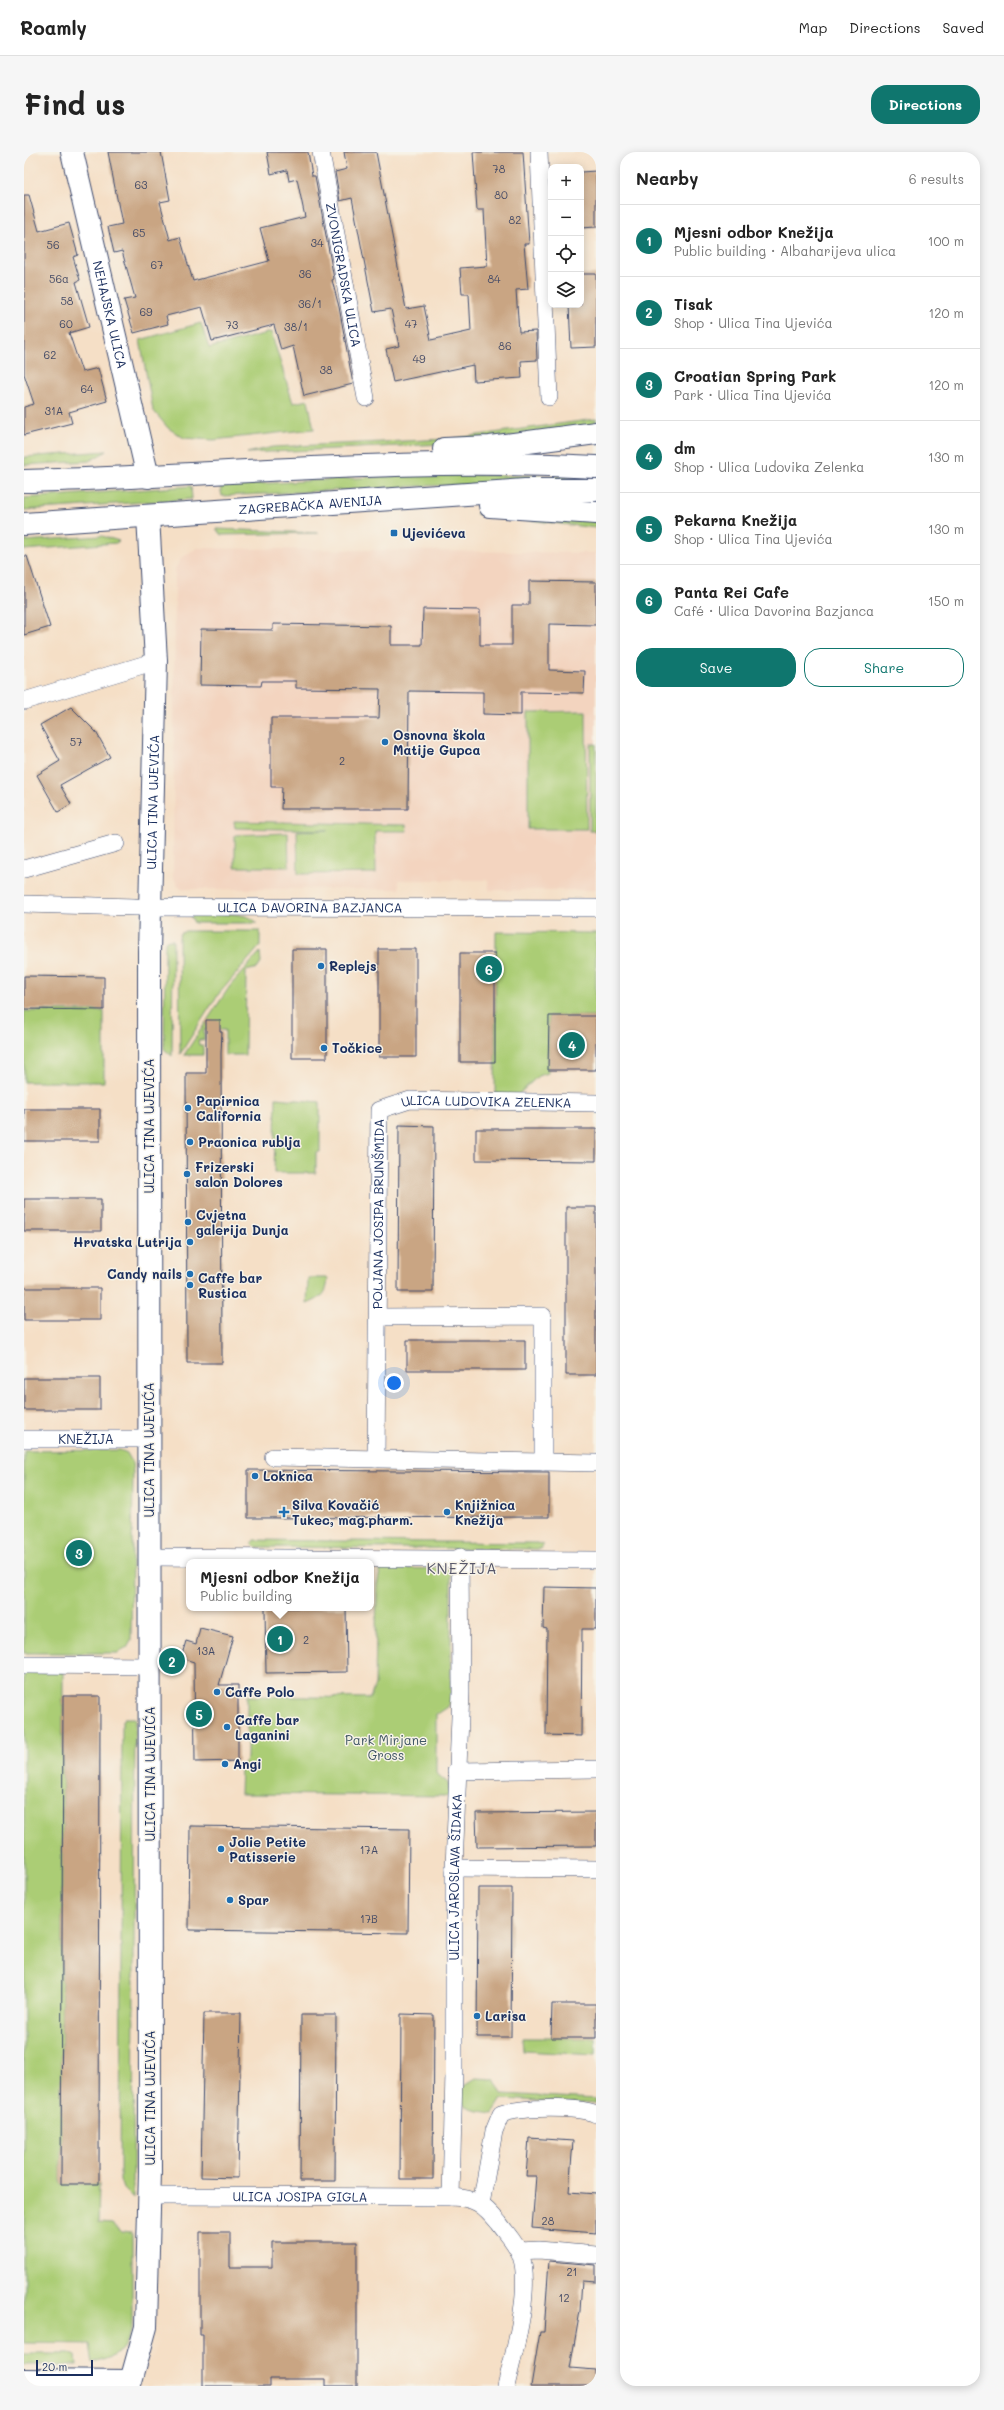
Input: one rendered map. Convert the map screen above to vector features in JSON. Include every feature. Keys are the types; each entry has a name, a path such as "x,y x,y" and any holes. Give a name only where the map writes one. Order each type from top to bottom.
{"street":[{"name":"NEHAJSKA ULICA","path":"72,152 148,477"},
{"name":"ZVONIGRADSKA ULICA","path":"321,152 366,398"},
{"path":"539,152 549,397"},
{"path":"365,466 410,451 490,447 596,433"},
{"path":"24,481 462,463 596,467"},
{"name":"ZAGREBAČKA AVENIJA","path":"24,524 526,490 596,490"},
{"path":"405,499 447,504 511,506 596,513"},
{"name":"ULICA TINA UJEVIĆA","path":"132,2384 146,2327 149,2196 148,952 151,906 156,661 148,516"},
{"path":"24,701 156,661"},
{"path":"24,869 116,843"},
{"name":"ULICA DAVORINA BAZJANCA","path":"24,904 596,908"},
{"name":"ULICA LUDOVIKA ZELENKA","path":"379,1110 410,1100 596,1103"},
{"name":"POLJANA JOSIPA BRUNŠMIDA","path":"376,1459 379,1110"},
{"name":"POLJANA JOSIPA BRUNŠMIDA","path":"378,1317 543,1316 543,1462"},
{"name":"KNEŽIJA","path":"24,1439 149,1439"},
{"path":"273,1458 596,1462"},
{"path":"149,1556 596,1560"},
{"name":"ULICA JAROSLAVA ŠIDAKA","path":"451,2197 454,2066 454,1868 456,1770 461,1692 460,1558"},
{"path":"24,1665 149,1666"},
{"path":"456,1770 596,1769"},
{"path":"454,1868 596,1869"},
{"path":"506,2386 517,2339 523,2296 523,2265 519,2251 481,2204 494,2131 501,2114 514,2109 527,2108 596,2114"},
{"name":"ULICA JOSIPA GIGLA","path":"149,2196 467,2197 481,2204"},
{"path":"519,2251 540,2250 596,2255"},
{"path":"24,2380 132,2384"}],"shaded area":[{"name":"Osnovna škola Matije Gupca","path":"197,548 596,553 596,890 489,890 488,880 399,880 399,889 184,889 178,886 173,877 175,569 181,558"}],"green space":[{"path":"201,323 209,348 271,332 293,403 308,400 314,429 213,440 184,438 168,428 153,410 140,340"},
{"path":"596,419 596,426 466,443 247,453 273,447 449,439"},
{"path":"107,451 89,461 24,465 24,457"},
{"path":"426,474 596,477 596,481 423,486 222,496 220,486"},
{"path":"191,486 192,499 24,510 24,498"},
{"path":"505,512 596,521 596,528 476,514"},
{"path":"216,529 319,533 221,535"},
{"path":"102,536 119,541 116,543 24,550 24,541"},
{"path":"586,711 587,829 528,829 528,712"},
{"path":"590,744 596,744 596,831 590,831"},
{"path":"234,821 406,825 407,831 375,831 376,873 298,874 297,831 329,830 235,828"},
{"path":"288,833 289,867 235,867 235,835"},
{"path":"236,914 252,919 257,923 194,923 190,915"},
{"path":"185,931 260,931 260,946 217,996 180,1054 179,938 180,934"},
{"path":"496,932 596,933 596,1016 549,1016 548,1073 538,1076 518,1095 495,1096"},
{"path":"173,940 172,1056 164,1049 165,941"},
{"path":"260,952 261,962 258,968 246,971 245,1055 225,1055 225,1030 204,1030 204,1040 198,1040 199,1045 203,1045 203,1055 184,1055 230,986"},
{"path":"24,1011 104,1011 104,1082 24,1082"},
{"path":"276,1098 320,1102 320,1152 316,1152 316,1173 274,1173"},
{"path":"308,1278 328,1278 323,1295 307,1304"},
{"path":"120,1450 127,1453 132,1462 133,1472 131,1641 127,1648 118,1653 24,1653 24,1451"},
{"path":"254,1540 537,1543 543,1545 541,1549 255,1547 252,1543"},
{"name":"Park Mirjane Gross","path":"381,1568 451,1569 451,1698 448,1707 436,1715 436,1773 448,1783 450,1796 240,1794 241,1766 247,1758 247,1696 370,1698 375,1685 377,1584"},
{"path":"24,1672 63,1672 61,2184 99,2184 98,2223 112,2224 121,2232 132,2233 132,2330 123,2348 109,2358 93,2364 90,2344 24,2343"},
{"path":"124,1718 135,1718 133,2199 123,2189 120,2180 122,1721"},
{"path":"522,2038 596,2038 596,2055 523,2051"},
{"path":"476,2078 494,2079 502,2094 596,2099 596,2104 502,2099 493,2113 474,2110 464,2105 461,2100 461,2094 463,2086"},
{"path":"24,2354 71,2354 76,2356 77,2365 24,2365"}],"building":[{"path":"108,152 161,152 170,200 160,202 170,240 180,237 193,281 269,261 260,228 305,217 297,179 289,181 287,170 271,174 267,152 308,152 312,176 315,176 334,279 332,280 339,307 353,384 304,396 293,346 281,350 274,325 212,341 202,307 166,316 168,324 134,333 124,300 135,298 122,251 114,253 108,227 122,224"},
{"path":"344,152 376,152 406,309 424,306 431,340 471,331 469,294 462,294 460,268 487,266 484,210 477,210 473,152 523,152 529,244 524,244 528,289 516,290 519,332 536,331 537,360 521,361 522,378 474,381 473,365 393,382 386,349 399,346 391,309 374,312 352,198 340,201 335,172 347,169"},
{"path":"596,171 596,227 584,228 584,172"},
{"path":"24,195 29,195 39,231 69,223 78,255 73,257 80,280 76,282 89,327 69,333 82,372 98,368 107,401 69,412 72,423 24,435 24,407 34,404 24,374"},
{"path":"584,274 596,274 596,347 571,348 569,308 584,308"},
{"path":"24,556 27,556 50,627 24,635"},
{"path":"529,581 596,582 596,625 549,624 549,670 585,671 584,693 521,692 521,715 483,714 483,692 409,691 408,809 281,809 282,787 271,787 271,718 379,718 380,689 296,688 296,681 262,681 261,686 200,685 201,629 273,630 273,624 391,626 391,645 422,645 423,609 480,610 480,645 512,645 512,605 529,605"},
{"path":"71,707 96,732 110,757 60,785 71,804 58,812 37,775 60,761 40,725"},
{"path":"292,949 327,949 327,1058 292,1058"},
{"path":"379,949 416,949 416,1057 379,1057"},
{"path":"460,953 495,953 495,1062 460,1062"},
{"path":"24,976 104,977 104,1010 24,1009"},
{"path":"549,1016 596,1016 596,1070 548,1070"},
{"path":"206,1020 220,1020 220,1032 222,1032 222,1363 187,1363 186,1073 206,1073"},
{"path":"24,1109 100,1109 100,1141 24,1141"},
{"path":"399,1125 434,1126 433,1292 398,1292"},
{"path":"476,1129 596,1129 596,1161 476,1160"},
{"path":"24,1199 101,1199 101,1231 24,1231"},
{"path":"566,1207 596,1207 596,1375 566,1375"},
{"path":"24,1288 100,1288 100,1320 24,1320"},
{"path":"407,1340 525,1340 525,1370 407,1370"},
{"path":"24,1378 100,1378 100,1410 24,1410"},
{"path":"248,1470 549,1472 549,1517 248,1518"},
{"path":"544,1587 596,1588 596,1629 582,1629 581,1736 546,1735 547,1629 543,1628"},
{"path":"265,1611 346,1611 347,1672 266,1673"},
{"path":"200,1628 233,1636 219,1685 238,1685 238,1761 195,1762 194,1662 181,1658 186,1641 196,1644"},
{"path":"63,1696 100,1696 99,2184 61,2184"},
{"path":"596,1812 596,1846 477,1847 476,1813"},
{"path":"190,1826 409,1829 408,1933 189,1930"},
{"path":"478,1888 512,1888 511,2037 477,2037"},
{"path":"552,2004 596,2004 596,2038 551,2038"},
{"path":"204,2013 241,2013 238,2178 201,2177"},
{"path":"401,2014 434,2015 433,2179 400,2179"},
{"path":"301,2015 336,2015 335,2181 300,2181"},
{"path":"529,2138 573,2141 569,2192 596,2194 596,2233 532,2228 536,2176 526,2176"},
{"path":"200,2232 230,2232 230,2267 272,2267 272,2242 357,2242 357,2386 326,2386 326,2379 270,2379 270,2386 203,2386 203,2335 200,2335"},
{"path":"549,2261 596,2265 596,2282 582,2281 580,2311 570,2368 596,2370 596,2386 531,2386 540,2332 544,2332"}],"place":[{"name":"Ujevićeva","path":"394,533"},
{"name":"Osnovna škola Matije Gupca","path":"385,742"},
{"name":"Replejs","path":"321,966"},
{"name":"Panta Rei Cafe","path":"489,969"},
{"name":"dm","path":"572,1045"},
{"name":"Točkice","path":"324,1048"},
{"name":"Papirnica California","path":"188,1108"},
{"name":"Praonica rublja","path":"190,1142"},
{"name":"Frizerski salon Dolores","path":"187,1174"},
{"name":"Cvjetna galerija Dunja","path":"188,1222"},
{"name":"Hrvatska Lutrija","path":"190,1242"},
{"name":"Candy nails","path":"190,1274"},
{"name":"Caffe bar Rustica","path":"190,1285"},
{"name":"Loknica","path":"255,1476"},
{"name":"Silva Kovačić Tukec, mag.pharm.","path":"284,1512"},
{"name":"Knjižnica Knežija","path":"447,1512"},
{"name":"Croatian Spring Park","path":"79,1553"},
{"name":"Mjesni odbor Knežija","path":"280,1639"},
{"name":"Tisak","path":"172,1661"},
{"name":"Caffe Polo","path":"217,1692"},
{"name":"Pekarna Knežija","path":"199,1714"},
{"name":"Caffe bar Laganini","path":"227,1727"},
{"name":"Angi","path":"225,1764"},
{"name":"Jolie Petite Patisserie","path":"221,1849"},
{"name":"Spar","path":"230,1900"},
{"name":"Larisa","path":"477,2016"}],"district":[{"name":"KNEŽIJA","path":"462,1569"}]}
